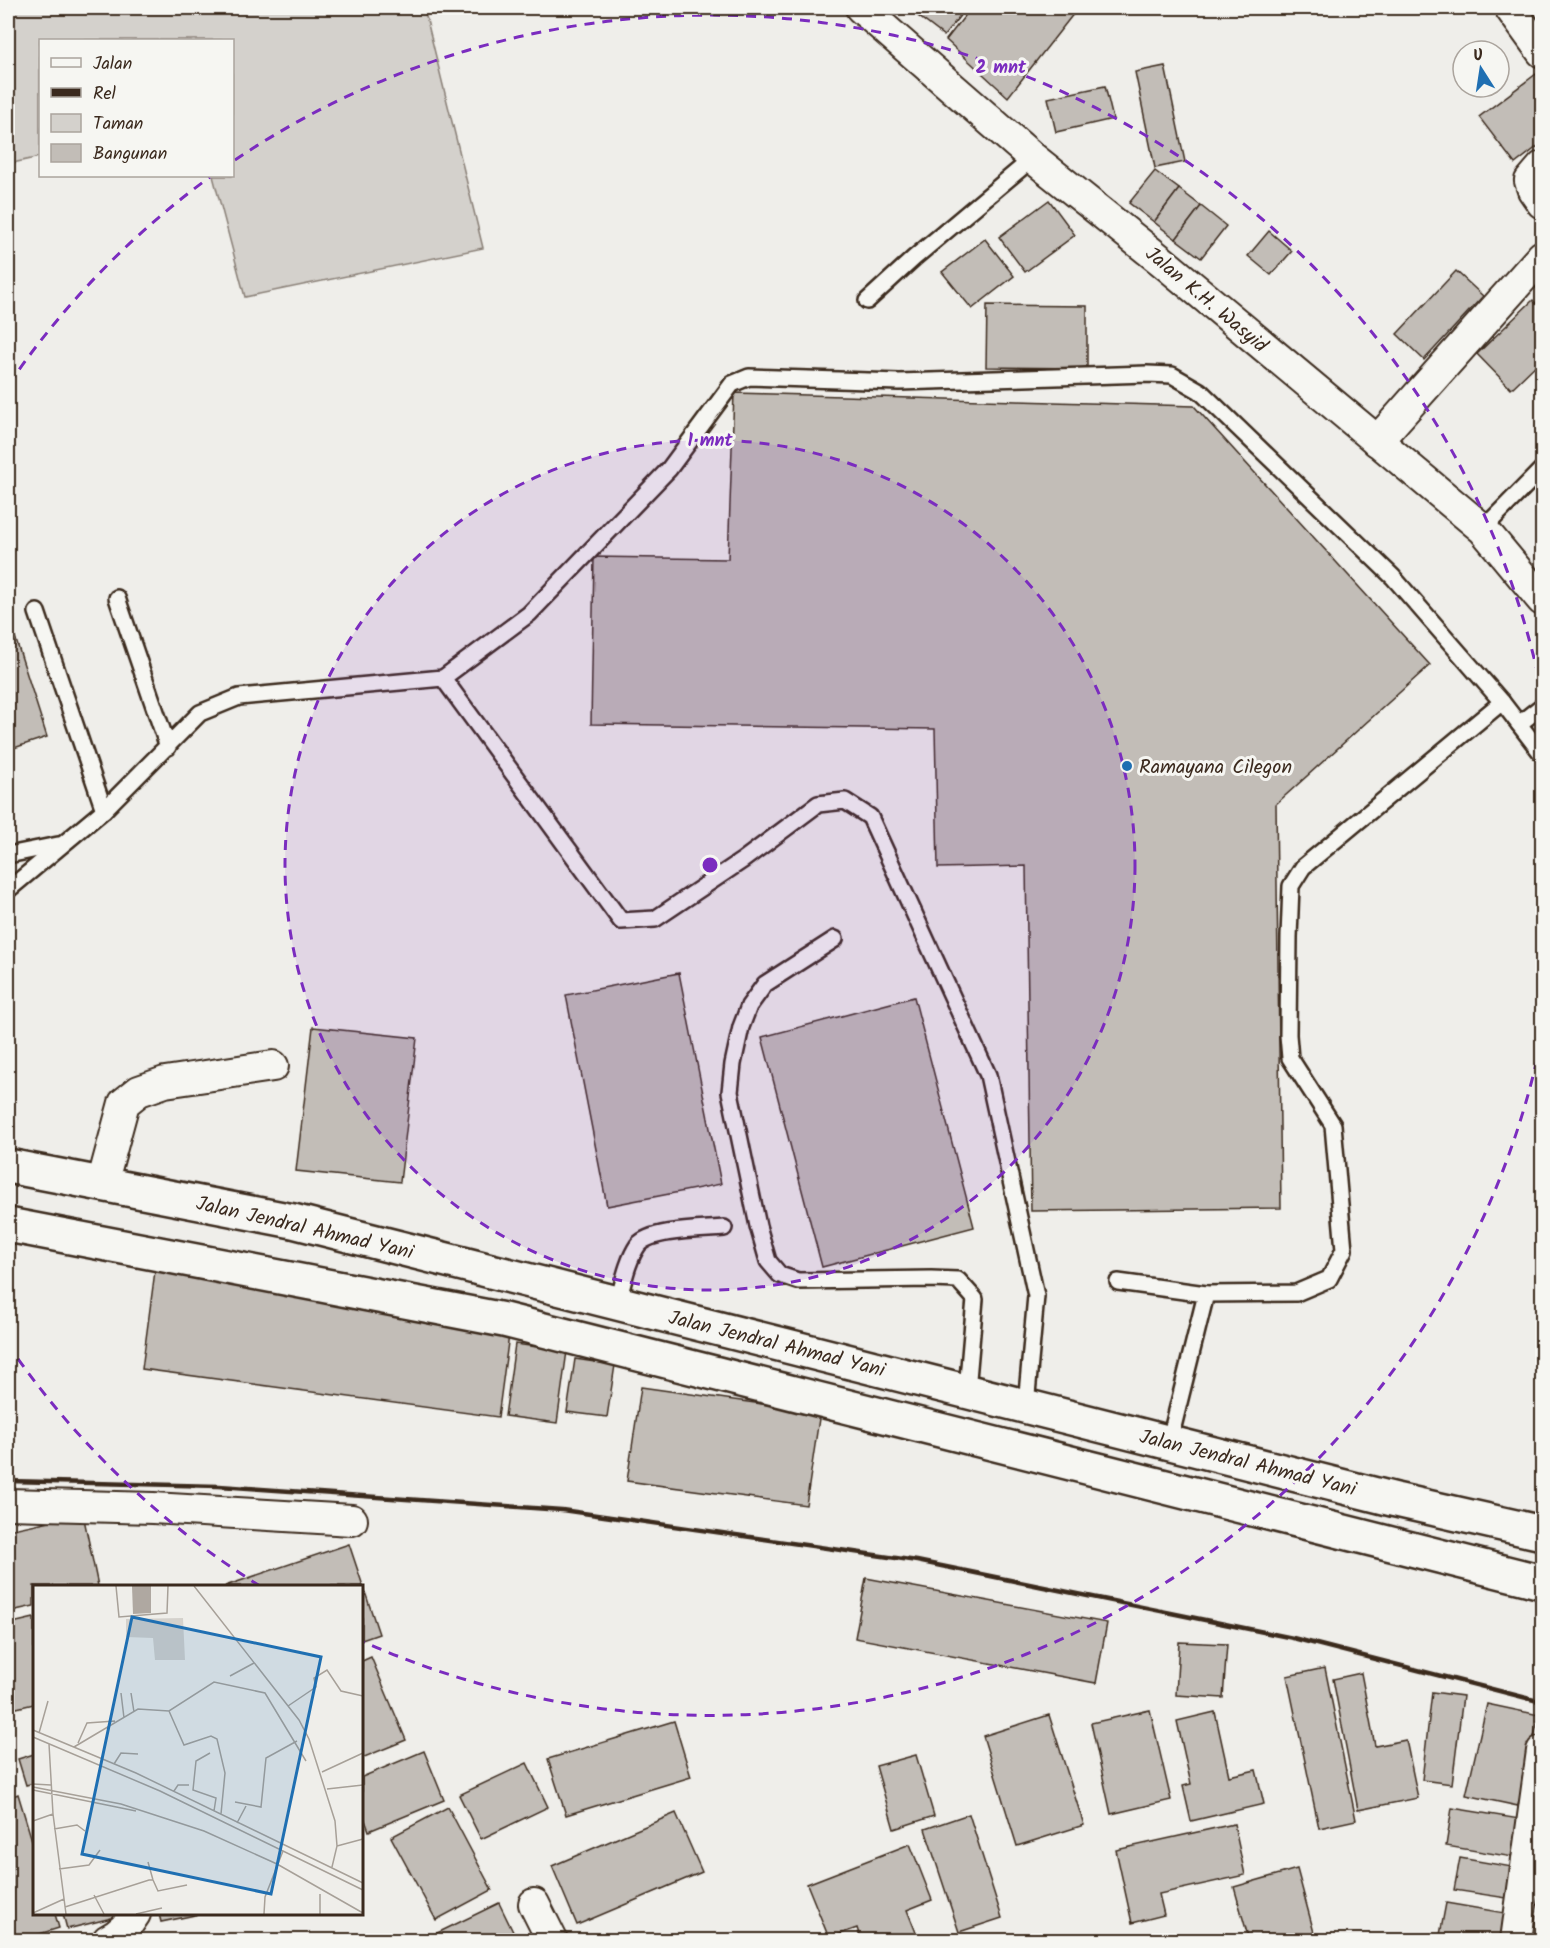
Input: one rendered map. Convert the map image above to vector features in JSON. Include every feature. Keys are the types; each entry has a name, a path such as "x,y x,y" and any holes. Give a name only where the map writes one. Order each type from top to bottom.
{"highway":[{"name":"Jalan Jendral Ahmad Yani","path":"8,1166 293,1221 1396,1500 1542,1533"},
{"path":"8,1225 504,1320 1542,1582"}],"street":[{"name":"Jalan K.H. Wasyid","path":"861,8 1033,158 1163,262 1483,529 1542,600"},
{"path":"1510,8 1542,52"},
{"path":"1542,167 1530,182 1542,203"},
{"path":"1377,441 1542,256"},
{"path":"102,1184 124,1103 139,1091 165,1082 273,1066"},
{"path":"8,1504 153,1508 352,1520"},
{"path":"1516,1941 1542,1751"},
{"path":"534,1904 552,1941"},
{"path":"108,1941 123,1930 134,1915"}],"lane":[{"path":"867,302 914,258 1033,158"},
{"path":"8,890 104,810 200,713 239,697 443,678 529,614 669,469 732,384 749,377 899,382 1172,375 1200,391 1393,577 1502,702 1542,754"},
{"path":"1483,529 1542,469"},
{"path":"117,598 168,747"},
{"path":"37,612 104,810"},
{"path":"443,678 621,921 655,919 743,860 818,804 846,801 870,817 988,1075 1036,1296 1026,1405"},
{"path":"1118,1282 1206,1294 1296,1293 1329,1279 1344,1250 1334,1125 1290,1058 1288,992 1291,886 1303,867 1502,702"},
{"path":"1519,724 1542,706"},
{"path":"8,855 60,845"},
{"path":"835,939 765,984 749,1006 741,1027 735,1055 730,1092 758,1226 768,1261 780,1275 798,1281 958,1280 975,1299 967,1390"},
{"path":"618,1302 632,1256 640,1243 657,1234 724,1228"},
{"path":"1169,1443 1206,1294"}],"green space":[{"path":"28,8 424,8 483,248 245,297 213,177 234,177 234,39 39,39 39,157 8,164 8,12"}],"building":[{"path":"924,8 966,8 944,36 918,16"},
{"path":"971,8 1078,8 1008,97 946,40"},
{"path":"1165,66 1185,162 1155,168 1135,72"},
{"path":"1536,74 1542,82 1542,143 1515,164 1479,117 1503,99 1511,99 1511,93"},
{"path":"1105,86 1113,119 1056,132 1048,98"},
{"path":"1155,171 1179,189 1154,222 1129,203"},
{"path":"1179,189 1201,206 1176,239 1154,222"},
{"path":"1049,200 1075,235 1025,272 999,237"},
{"path":"1201,206 1226,226 1201,258 1176,239"},
{"path":"1269,231 1292,251 1271,275 1248,256"},
{"path":"985,239 1014,276 972,309 942,272"},
{"path":"1456,271 1483,296 1424,360 1397,334"},
{"path":"1533,300 1542,310 1542,359 1511,389 1477,354"},
{"path":"987,305 1087,306 1087,368 986,367"},
{"name":"Ramayana Cilegon","path":"734,393 1194,406 1430,665 1276,804 1281,1208 1031,1211 1026,866 938,868 935,729 591,724 594,557 728,559"},
{"path":"8,615 47,737 8,750"},
{"path":"679,973 721,1184 607,1206 566,995"},
{"path":"914,997 974,1227 822,1267 762,1037"},
{"path":"313,1027 417,1038 400,1182 296,1171"},
{"path":"155,1271 511,1320 498,1417 142,1369"},
{"path":"515,1344 567,1351 557,1423 505,1416"},
{"path":"575,1359 615,1365 607,1417 567,1412"},
{"path":"641,1387 820,1412 806,1505 627,1481"},
{"path":"83,1514 98,1585 33,1585 33,1606 11,1611 8,1594 8,1530"},
{"path":"349,1544 363,1585 228,1585"},
{"path":"866,1578 1107,1623 1096,1683 855,1638"},
{"path":"363,1586 379,1634 363,1640"},
{"path":"33,1618 33,1704 8,1710 8,1624"},
{"path":"1179,1642 1227,1644 1223,1698 1176,1695"},
{"path":"371,1657 406,1740 363,1758 363,1661"},
{"path":"1325,1668 1356,1820 1319,1828 1287,1676"},
{"path":"1361,1673 1375,1746 1406,1740 1418,1798 1358,1810 1333,1679"},
{"path":"1432,1692 1463,1696 1452,1784 1422,1780"},
{"path":"1487,1704 1539,1715 1518,1806 1466,1795"},
{"path":"1150,1710 1171,1800 1111,1814 1091,1723"},
{"path":"1215,1712 1229,1776 1256,1770 1264,1804 1191,1821 1183,1786 1191,1784 1177,1721"},
{"path":"1049,1715 1084,1825 1017,1846 983,1736"},
{"path":"674,1721 691,1777 566,1815 548,1759"},
{"path":"424,1751 444,1800 369,1831 363,1815 363,1777"},
{"path":"33,1754 33,1783 26,1785 18,1759"},
{"path":"916,1755 934,1816 894,1829 876,1766"},
{"path":"527,1763 548,1807 481,1839 459,1795"},
{"path":"18,1794 33,1844 33,1915 55,1915 59,1928 20,1940 8,1940 8,1798"},
{"path":"448,1807 492,1890 436,1920 391,1837"},
{"path":"1452,1808 1526,1820 1519,1858 1446,1846"},
{"path":"1542,1811 1542,1903 1527,1900"},
{"path":"676,1813 702,1872 577,1925 552,1866"},
{"path":"969,1814 1002,1918 959,1932 925,1829"},
{"path":"1234,1824 1245,1875 1159,1894 1164,1915 1132,1923 1116,1850"},
{"path":"910,1844 932,1900 907,1910 919,1940 861,1940 857,1928 829,1938 807,1884"},
{"path":"1460,1858 1518,1868 1513,1899 1454,1890"},
{"path":"1297,1869 1316,1940 1249,1940 1234,1887"},
{"path":"499,1903 517,1940 423,1940"},
{"path":"1446,1903 1511,1914 1507,1940 1439,1940"},
{"path":"63,1915 124,1915 67,1929"},
{"path":"159,1915 195,1915 161,1922"}],"railway":[{"path":"8,1481 219,1486 562,1510 917,1561 1293,1638 1542,1702"}],"place":[{"name":"Ramayana Cilegon","path":"1127,766"}]}
